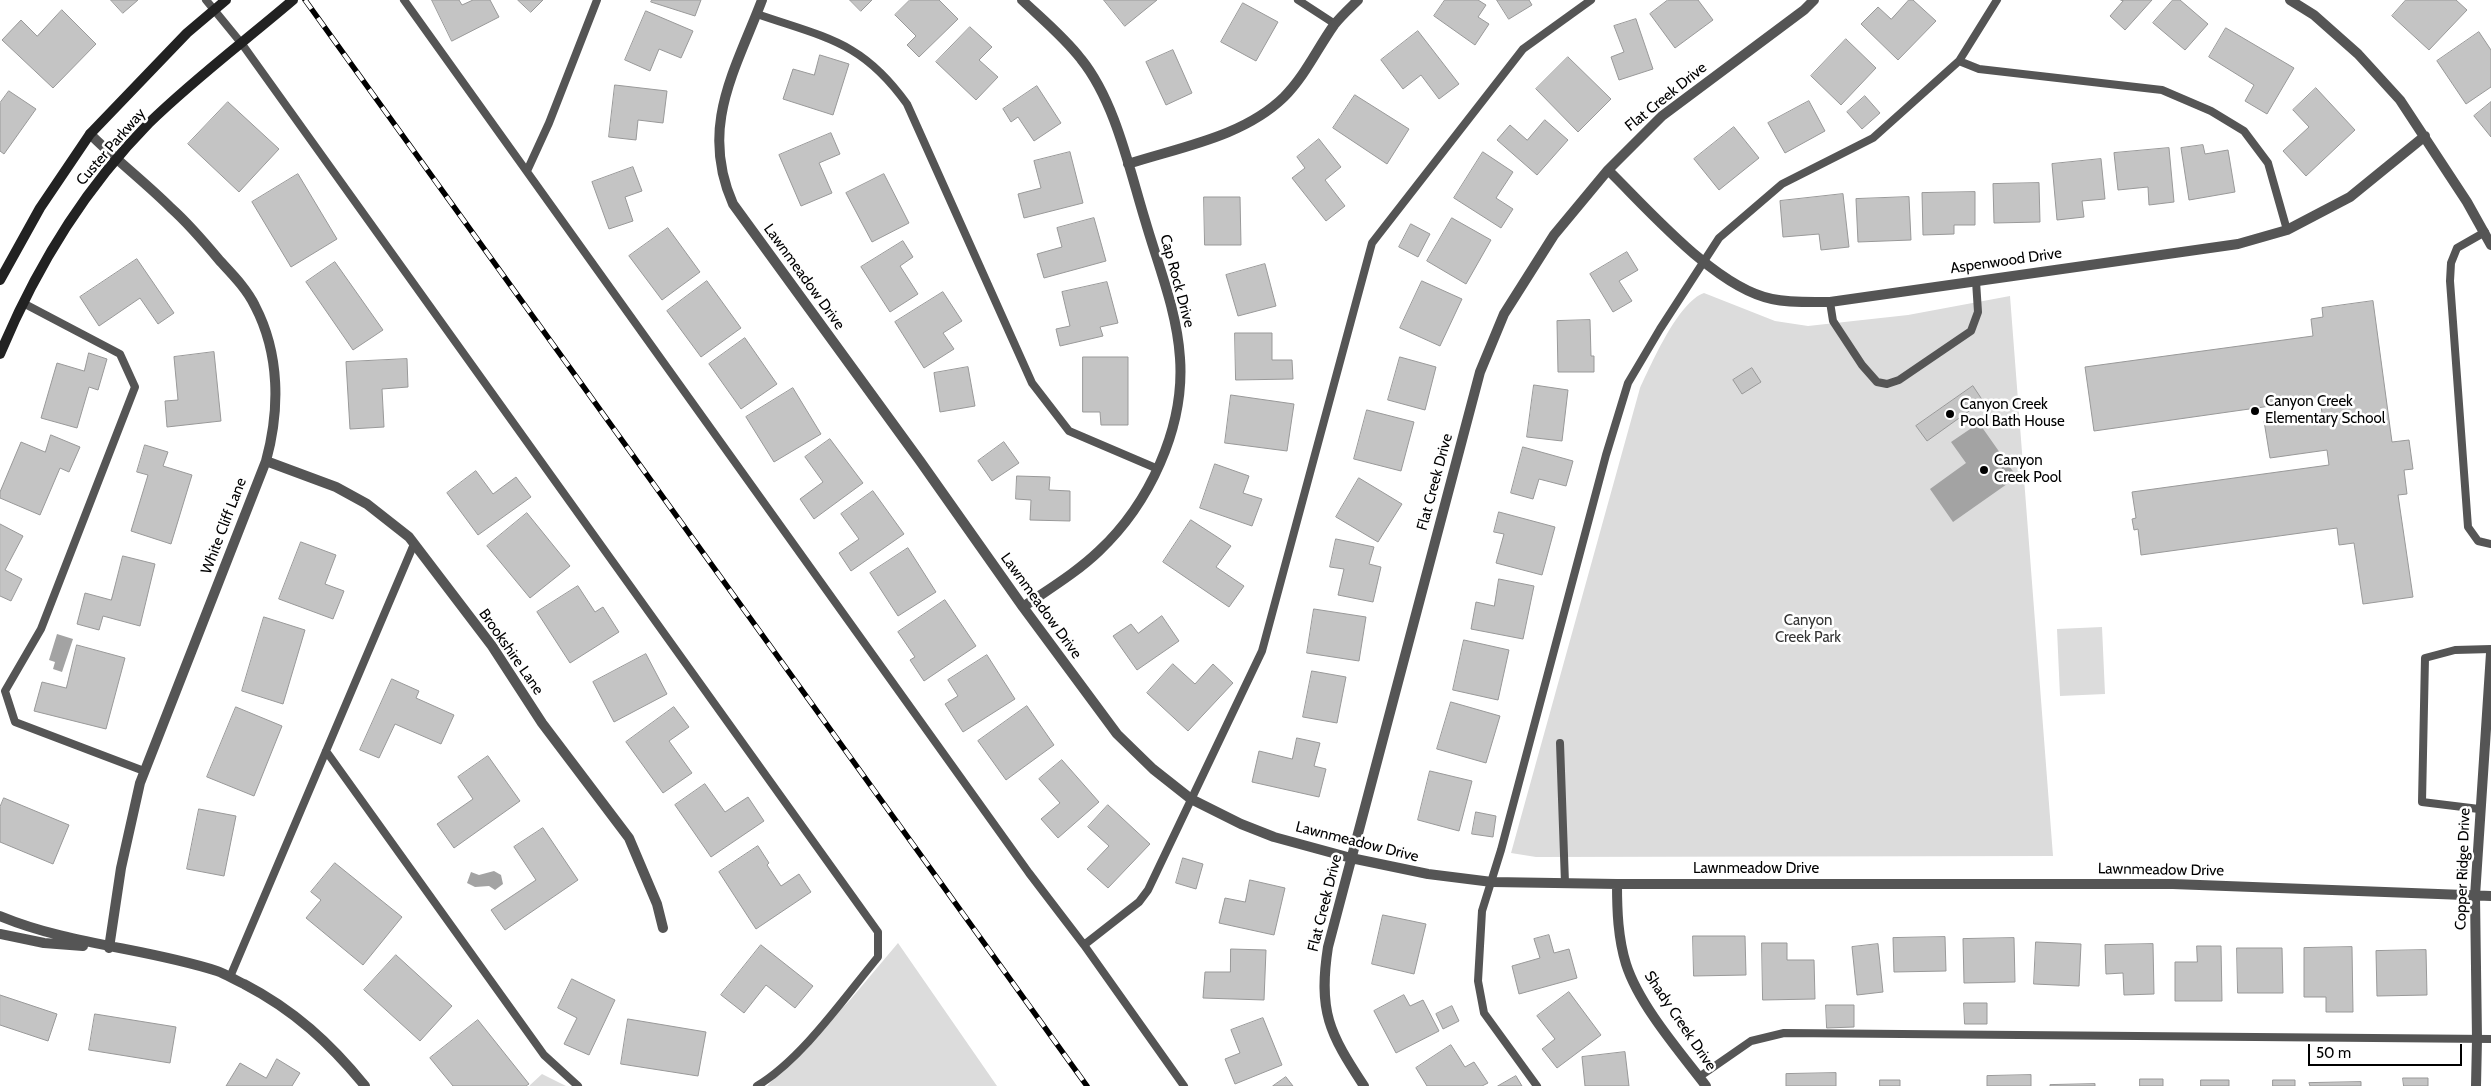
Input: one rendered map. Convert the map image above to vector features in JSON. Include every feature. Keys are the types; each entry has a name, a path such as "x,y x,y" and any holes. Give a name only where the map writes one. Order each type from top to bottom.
{"street":[{"name":"Custer Parkway","path":"0,280 40,208 90,134 187,33 226,0"},
{"name":"Custer Parkway","path":"0,354 23,303 74,216 116,160 149,124 184,91 293,0"},
{"name":"Lawnmeadow Drive","path":"762,0 720,114 718,140 720,163 722,176 733,204 920,461 1023,607 1117,734 1138,756 1191,799 1241,824 1274,837 1351,858 1428,874 1492,882 1616,884 2173,884 2491,896"},
{"name":"Cap Rock Drive","path":"1022,0 1082,60 1097,84 1128,164 1172,311 1180,359 1178,401 1172,430 1158,469 1123,524 1100,550 1072,574 1023,607"},
{"path":"1128,164 1231,132 1258,117 1284,97 1303,73 1335,24 1358,0"},
{"name":"Flat Creek Drive","path":"1364,1086 1332,1033 1324,1002 1328,947 1480,372 1509,306 1554,235 1608,170 1662,116 1804,10 1814,0"},
{"path":"2290,0 2314,15 2358,54 2400,100 2425,136 2485,232 2491,245"},
{"name":"White Cliff Lane","path":"90,134 116,160 178,214 231,273 254,304 267,338 273,361 276,412 266,461 144,772 129,826 109,948"},
{"name":"Aspenwood Drive","path":"1608,170 1704,261 1730,282 1746,291 1772,299 1830,302 2202,251 2238,244 2287,230 2350,197 2425,136"},
{"name":"Brookshire Lane","path":"266,461 336,487 367,504 390,520 414,544 492,646 542,723 629,838 658,904 663,928"},
{"name":"Copper Ridge Drive","path":"2476,1086 2478,1039 2475,896 2480,809 2487,758 2491,653"},
{"name":"Shady Creek Drive","path":"1616,884 1617,922 1626,964 1636,987 1702,1082"},
{"path":"0,916 23,925 109,948 218,971 266,995 311,1027 365,1086"},
{"path":"0,934 44,943 109,948"}],"lane":[{"path":"206,0 242,44 878,932 878,957 803,1046 767,1080 757,1086"},
{"path":"404,0 1029,873 1084,945 1184,1086"},
{"path":"527,171 549,123 597,0"},
{"path":"1298,0 1335,24"},
{"path":"1084,945 1139,902 1148,890 1262,651 1372,243 1524,49 1591,0"},
{"path":"1537,1086 1484,1013 1478,981 1482,911 1492,882 1603,464 1628,383 1719,238 1782,184 1872,138 1959,61 1998,0"},
{"path":"757,14 853,49 887,78 907,104 1032,382 1068,431 1158,469"},
{"path":"1959,61 1978,69 2162,90 2212,111 2244,130 2268,163 2287,230"},
{"path":"2485,232 2457,248 2451,263 2450,281 2468,527 2478,542 2491,544"},
{"path":"1830,302 1833,321 1862,365 1877,382 1887,384 1899,380 1971,331 1978,312 1976,281"},
{"path":"23,303 120,354 134,387 41,629 5,691 15,722 144,772"},
{"path":"230,977 414,544"},
{"path":"2480,809 2422,802 2424,658 2455,650 2491,649"},
{"path":"1560,743 1565,883"},
{"path":"326,751 544,1055 578,1086"},
{"path":"1702,1082 1751,1041 1784,1033 2491,1039"}],"green space":[{"name":"Canyon Creek Park","path":"1704,293 1775,321 1808,326 1908,315 2010,296 2053,856 1536,857 1511,853 1640,388 1675,320 1694,299"},
{"path":"2102,627 2105,694 2060,696 2057,629"},
{"path":"898,943 997,1086 767,1086 850,1000"},
{"path":"542,1074 566,1086 529,1086"}],"shaded area":[{"name":"Canyon Creek Pool","path":"1979,423 2017,477 1953,522 1930,489 1966,463 1951,442"},
{"path":"57,634 73,639 62,672 53,669 55,662 49,660"},
{"path":"494,871 501,875 503,884 495,890 489,886 475,887 467,883 471,872 479,875"}],"building":[{"path":"111,0 138,0 123,13"},
{"path":"432,0 459,0 462,5 473,0 490,0 499,17 452,41"},
{"path":"518,0 543,0 531,12"},
{"path":"652,0 701,0 695,16 651,2"},
{"path":"850,0 872,0 861,11"},
{"path":"910,0 939,0 958,19 919,57 907,45 916,36 895,15"},
{"path":"1104,0 1157,0 1125,26"},
{"path":"1445,0 1478,0 1486,5 1478,17 1489,24 1475,45 1434,16"},
{"path":"1497,0 1529,0 1532,5 1509,19"},
{"path":"1668,0 1698,0 1713,20 1675,48 1650,14"},
{"path":"1909,0 1913,0 1936,21 1898,60 1861,24 1878,7 1891,19"},
{"path":"2121,0 2152,0 2125,30 2110,16 2123,1"},
{"path":"2173,0 2180,0 2208,24 2185,50 2153,23"},
{"path":"2406,0 2456,0 2467,10 2429,50 2392,16"},
{"path":"1243,3 1278,22 1256,61 1221,42"},
{"path":"62,10 96,44 53,88 2,40 21,20 37,36"},
{"path":"646,11 693,31 681,58 659,49 650,71 625,60"},
{"path":"1636,19 1653,69 1619,80 1611,57 1624,52 1614,26"},
{"path":"970,27 992,47 979,60 998,77 976,100 936,62"},
{"path":"2226,28 2294,68 2267,114 2245,101 2254,85 2209,57"},
{"path":"1418,31 1459,84 1439,99 1421,75 1403,89 1381,60"},
{"path":"2479,32 2491,50 2491,87 2466,104 2437,61"},
{"path":"1846,39 1876,68 1841,105 1811,76"},
{"path":"1173,50 1192,93 1166,105 1146,62"},
{"path":"820,55 849,64 833,115 783,99 793,69 814,75"},
{"path":"1568,57 1611,99 1578,132 1536,89"},
{"path":"615,85 667,91 663,123 638,120 636,140 609,137"},
{"path":"1037,86 1061,123 1034,141 1018,117 1011,122 1003,109"},
{"path":"2316,88 2355,130 2306,176 2283,151 2309,127 2293,110"},
{"path":"9,91 36,109 4,154 0,151 0,103"},
{"path":"1355,95 1409,129 1387,164 1333,128"},
{"path":"1865,96 1880,113 1862,129 1847,112"},
{"path":"1809,101 1825,131 1785,153 1768,123"},
{"path":"228,102 279,149 239,192 188,144"},
{"path":"2491,102 2491,137 2474,116"},
{"path":"1545,120 1568,140 1537,175 1497,140 1510,125 1527,140"},
{"path":"1734,127 1759,158 1719,190 1694,159"},
{"path":"831,133 840,154 819,163 832,193 801,206 779,155"},
{"path":"1319,139 1341,167 1325,180 1345,206 1326,221 1292,178 1305,168 1297,157"},
{"path":"2203,145 2205,154 2228,150 2235,192 2189,200 2181,148"},
{"path":"2169,148 2174,202 2149,205 2148,187 2118,190 2114,153"},
{"path":"1070,152 1083,203 1024,218 1018,194 1041,188 1034,161"},
{"path":"1483,152 1513,172 1496,198 1513,209 1501,228 1454,198"},
{"path":"2101,159 2105,199 2082,201 2084,217 2057,220 2052,164"},
{"path":"633,167 642,191 625,197 633,221 609,229 592,182"},
{"path":"298,174 337,239 291,267 252,202"},
{"path":"884,174 909,223 872,242 846,193"},
{"path":"2039,183 2040,222 1994,223 1993,184"},
{"path":"1975,192 1975,225 1954,225 1954,234 1923,235 1922,193"},
{"path":"1843,194 1849,247 1821,250 1819,234 1783,237 1780,201"},
{"path":"1204,197 1240,197 1241,245 1205,245"},
{"path":"1909,197 1911,240 1858,242 1856,199"},
{"path":"1094,218 1106,261 1044,278 1037,254 1062,247 1057,228"},
{"path":"1452,218 1491,240 1466,284 1427,261"},
{"path":"1411,224 1430,234 1418,257 1399,247"},
{"path":"668,228 700,272 662,300 629,256"},
{"path":"903,241 913,257 900,266 918,294 890,312 861,267"},
{"path":"1627,252 1638,270 1619,281 1632,301 1613,312 1590,274"},
{"path":"137,259 174,313 158,324 140,298 99,326 80,297"},
{"path":"335,262 383,330 353,350 306,282"},
{"path":"1265,264 1276,306 1238,316 1226,275"},
{"path":"707,281 741,328 701,357 667,311"},
{"path":"1422,281 1462,299 1440,346 1400,328"},
{"path":"1107,282 1118,323 1100,327 1103,336 1060,346 1056,329 1070,326 1062,292"},
{"path":"943,292 962,321 943,333 954,349 924,368 895,322"},
{"path":"2373,301 2392,442 2409,440 2413,469 2404,470 2407,494 2398,495 2413,597 2363,604 2354,543 2339,545 2337,528 2141,555 2138,529 2134,530 2132,519 2136,518 2132,492 2329,465 2327,450 2270,458 2264,421 2322,413 2320,399 2094,431 2085,367 2313,336 2311,319 2323,317 2322,308"},
{"path":"1590,320 1591,356 1594,356 1594,372 1558,372 1557,321"},
{"path":"1235,333 1272,333 1272,360 1292,360 1293,379 1236,380"},
{"path":"745,338 777,384 741,409 709,364"},
{"path":"214,352 221,421 167,427 165,401 178,400 174,357"},
{"path":"89,353 107,359 98,390 89,387 77,428 41,418 57,363 84,371"},
{"path":"1083,357 1128,357 1128,425 1101,425 1100,412 1083,412"},
{"path":"1400,357 1436,367 1425,410 1388,400"},
{"path":"407,359 408,387 382,389 384,427 350,429 346,362"},
{"path":"968,367 975,406 940,412 934,373"},
{"path":"1752,368 1761,382 1742,394 1733,380"},
{"path":"1534,385 1568,390 1562,441 1527,437"},
{"name":"Canyon Creek Pool Bath House","path":"1973,386 1983,401 1927,441 1916,426"},
{"path":"793,388 821,434 774,462 746,417"},
{"path":"1231,395 1294,404 1287,451 1225,443"},
{"path":"1367,410 1414,422 1401,471 1354,459"},
{"path":"51,435 80,447 69,472 60,468 40,515 0,498 0,492 21,442 45,452"},
{"path":"830,439 863,483 814,519 800,499 823,482 805,457"},
{"path":"1004,442 1019,463 992,481 978,461"},
{"path":"145,445 168,452 163,466 192,475 171,544 131,531 148,475 137,472"},
{"path":"1523,447 1573,461 1566,486 1539,479 1533,499 1511,493"},
{"path":"1215,464 1249,476 1243,493 1262,499 1252,526 1200,508"},
{"path":"476,471 493,494 516,477 531,497 478,535 447,493"},
{"path":"1017,476 1050,477 1049,490 1070,491 1070,521 1030,520 1031,500 1016,499"},
{"path":"1359,478 1402,504 1378,542 1336,517"},
{"path":"873,491 904,534 851,571 839,553 859,539 841,514"},
{"path":"1499,512 1555,527 1542,575 1496,563 1504,534 1494,532"},
{"path":"527,513 570,566 530,598 487,546"},
{"path":"1191,520 1231,546 1216,567 1244,586 1229,607 1163,562"},
{"path":"0,524 23,536 5,570 22,579 11,601 0,596"},
{"path":"1336,539 1374,547 1369,564 1381,567 1373,602 1338,595 1344,569 1330,567"},
{"path":"301,542 336,555 325,584 344,591 333,619 279,599"},
{"path":"908,548 936,592 898,616 870,573"},
{"path":"123,556 155,564 140,626 103,616 99,630 77,624 85,593 111,600"},
{"path":"1499,579 1534,586 1523,639 1471,629 1476,602 1494,606"},
{"path":"578,586 595,612 603,607 619,632 570,663 537,612"},
{"path":"945,600 976,646 924,681 910,660 915,657 898,632"},
{"path":"1314,609 1366,617 1359,661 1307,653"},
{"path":"1162,616 1179,641 1137,670 1113,636 1131,624 1138,633"},
{"path":"264,617 305,630 283,704 242,691"},
{"path":"1464,640 1509,650 1498,700 1453,690"},
{"path":"77,645 125,658 106,729 34,711 42,682 66,688"},
{"path":"646,654 667,694 614,722 593,682"},
{"path":"987,655 1015,699 963,732 945,704 958,696 948,680"},
{"path":"1173,664 1195,684 1213,664 1233,683 1188,731 1147,693"},
{"path":"1312,671 1346,677 1337,723 1303,717"},
{"path":"392,679 419,691 416,698 454,715 441,744 395,724 379,758 360,750"},
{"path":"1451,702 1500,716 1486,763 1437,749"},
{"path":"1027,706 1054,745 1006,780 978,741"},
{"path":"236,707 282,726 254,796 207,777"},
{"path":"674,707 689,727 669,741 692,773 663,793 626,742"},
{"path":"1297,738 1320,743 1314,766 1326,769 1319,797 1252,782 1259,751 1292,759"},
{"path":"488,756 520,801 454,848 437,824 473,799 458,777"},
{"path":"1062,760 1099,802 1058,838 1041,819 1060,803 1039,779"},
{"path":"1430,771 1472,781 1459,831 1418,820"},
{"path":"705,784 725,812 748,797 764,821 711,857 675,805"},
{"path":"4,798 69,825 53,864 0,842 0,807"},
{"path":"1108,805 1150,844 1108,888 1087,869 1109,846 1088,827"},
{"path":"199,809 236,816 224,876 187,869"},
{"path":"1476,812 1496,816 1493,837 1472,834"},
{"path":"543,828 578,880 505,930 491,910 536,880 514,847"},
{"path":"758,846 769,863 767,865 781,886 799,874 811,892 756,929 719,872"},
{"path":"1183,858 1203,864 1196,889 1176,883"},
{"path":"335,863 402,917 363,965 306,918 321,900 311,892"},
{"path":"1250,880 1285,888 1274,935 1219,923 1225,898 1245,902"},
{"path":"1383,915 1426,924 1414,974 1372,964"},
{"path":"1549,935 1554,953 1569,949 1577,978 1519,994 1512,966 1540,958 1534,939"},
{"path":"1693,936 1745,936 1746,975 1694,976"},
{"path":"1945,937 1946,971 1894,972 1893,938"},
{"path":"2014,938 2015,982 1964,983 1963,939"},
{"path":"2036,942 2081,944 2079,986 2034,984"},
{"path":"1762,943 1787,943 1787,960 1814,960 1815,999 1763,1000"},
{"path":"1878,944 1883,992 1857,995 1852,947"},
{"path":"2153,944 2154,994 2124,995 2123,973 2106,974 2105,945"},
{"path":"761,945 813,986 795,1008 766,985 744,1013 721,995"},
{"path":"2197,946 2221,946 2222,1001 2175,1001 2175,962 2197,962"},
{"path":"2352,947 2353,1012 2326,1012 2326,997 2304,997 2304,948"},
{"path":"2237,948 2282,948 2283,993 2238,993"},
{"path":"1231,949 1266,950 1264,1000 1203,998 1205,972 1230,972"},
{"path":"2426,950 2427,995 2377,996 2376,951"},
{"path":"396,955 452,1006 420,1041 364,990"},
{"path":"572,979 615,1000 589,1055 564,1044 577,1018 558,1008"},
{"path":"1569,992 1601,1035 1557,1068 1542,1049 1555,1039 1537,1016"},
{"path":"0,995 57,1014 48,1041 0,1025"},
{"path":"1404,995 1410,1006 1423,1000 1439,1031 1396,1053 1374,1011"},
{"path":"1964,1003 1987,1003 1987,1024 1965,1024"},
{"path":"1826,1005 1854,1005 1854,1027 1827,1028"},
{"path":"1452,1006 1459,1021 1443,1029 1436,1014"},
{"path":"95,1014 176,1027 170,1063 89,1050"},
{"path":"1263,1018 1282,1065 1235,1084 1225,1059 1240,1053 1231,1030"},
{"path":"628,1019 706,1032 698,1076 621,1064"},
{"path":"478,1020 529,1084 526,1086 453,1086 430,1058"},
{"path":"1451,1045 1465,1067 1474,1062 1488,1083 1482,1086 1427,1086 1416,1068"},
{"path":"1625,1052 1629,1086 1585,1086 1582,1057"},
{"path":"277,1059 300,1073 292,1086 226,1086 240,1063 266,1078"},
{"path":"1836,1073 1836,1086 1786,1086 1786,1074"},
{"path":"2031,1075 2031,1086 1987,1086 1987,1076"},
{"path":"1516,1076 1522,1086 1498,1086"},
{"path":"1286,1077 1293,1086 1273,1086"},
{"path":"2403,1078 2428,1078 2428,1086 2404,1086"},
{"path":"2140,1079 2163,1079 2163,1086 2140,1086"},
{"path":"1880,1080 1900,1080 1900,1086 1880,1086"},
{"path":"2201,1080 2229,1080 2229,1086 2201,1086"},
{"path":"2273,1080 2295,1080 2295,1086 2273,1086"},
{"path":"2361,1082 2361,1086 2310,1086 2309,1083"},
{"path":"2095,1084 2095,1086 2050,1086 2050,1085"}],"railway":[{"path":"305,0 1087,1086"}],"place":[{"name":"Canyon Creek Elementary School","path":"2255,411"},
{"name":"Canyon Creek Pool Bath House","path":"1950,414"},
{"name":"Canyon Creek Pool","path":"1984,470"}]}
